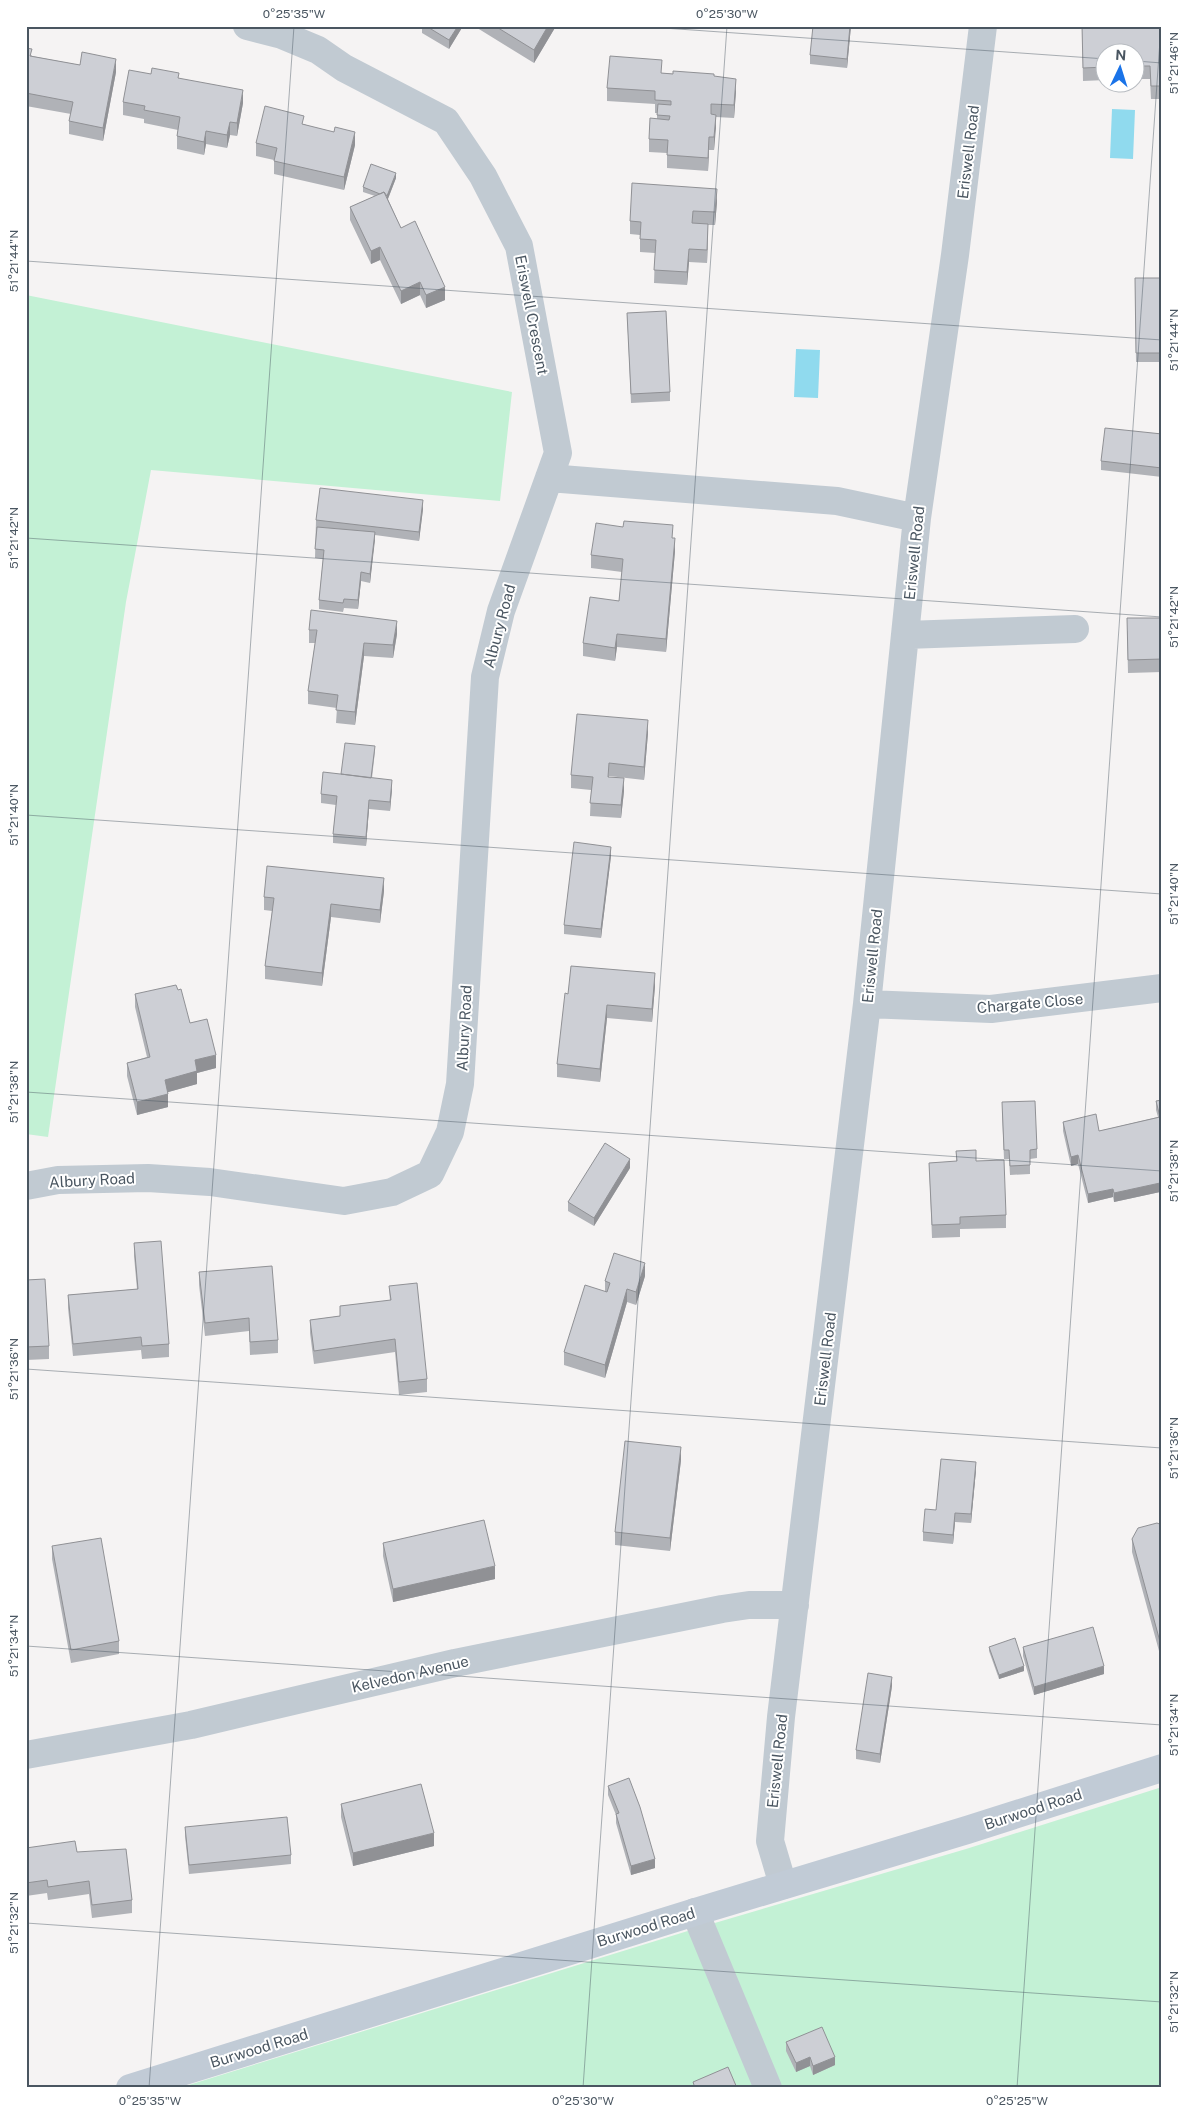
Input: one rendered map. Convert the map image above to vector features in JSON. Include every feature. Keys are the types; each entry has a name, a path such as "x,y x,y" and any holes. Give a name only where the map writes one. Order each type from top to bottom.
{"street":[{"name":"Eriswell Crescent","path":"247,26 282,35 318,50 344,68 446,121 483,176 519,246 558,452 548,478"},
{"name":"Eriswell Road","path":"783,1885 773,1851 770,1828 781,1717 867,1004 917,518 955,256 983,26"},
{"path":"548,478 837,501 917,518"},
{"name":"Albury Road","path":"26,1186 58,1180 148,1178 210,1182 344,1201 392,1192 430,1174 450,1132 460,1084 485,677 501,610 548,478"},
{"path":"906,635 1075,629"},
{"name":"Chargate Close","path":"867,1004 991,1009 1162,988"},
{"name":"Kelvedon Avenue","path":"26,1755 191,1725 455,1663 722,1609 749,1605 795,1605"},
{"name":"Burwood Road","path":"130,2088 1162,1768"},
{"path":"695,1912 768,2088"}],"green space":[{"path":"26,295 512,392 500,501 151,470 126,602 48,1137 26,1134"},
{"path":"1162,1787 1162,2088 179,2088 691,1930 966,1849"}],"water":[{"path":"1112,109 1135,110 1133,159 1110,158"},
{"path":"796,349 820,350 818,398 794,397"}],"building":[{"path":"426,26 458,26 449,40"},
{"path":"495,26 548,26 534,50"},
{"path":"813,26 850,26 847,59 810,55"},
{"path":"1082,26 1162,26 1162,86 1151,86 1150,66 1146,66 1146,42 1096,42 1096,67 1083,68"},
{"path":"26,48 32,49 30,56 80,65 82,52 116,59 103,128 69,121 73,102 26,93"},
{"path":"610,56 662,60 661,73 673,74 673,71 714,74 714,76 736,79 734,105 711,104 711,114 716,115 714,137 709,137 708,158 667,155 668,140 649,139 650,118 669,120 670,116 657,115 658,104 671,105 671,101 655,100 655,91 607,88"},
{"path":"152,68 179,73 178,78 243,90 237,123 230,122 227,135 206,131 204,142 177,136 180,117 144,110 145,106 123,102 129,70 151,74"},
{"path":"265,106 304,116 302,124 334,132 335,127 355,132 344,177 274,161 277,148 256,143"},
{"path":"371,164 396,173 387,196 384,192 380,194 363,187"},
{"path":"632,183 717,189 715,212 693,211 692,223 708,224 707,250 689,249 687,272 654,270 656,240 640,239 641,222 630,221"},
{"path":"384,192 401,228 415,221 445,287 426,295 420,282 401,291 380,247 371,251 350,207"},
{"path":"1135,278 1162,278 1162,353 1136,353"},
{"path":"666,311 670,392 631,394 627,313"},
{"path":"1105,428 1162,434 1162,468 1101,461"},
{"path":"320,488 423,500 419,532 316,520"},
{"path":"624,521 673,525 672,538 675,538 666,639 617,634 615,648 583,643 590,597 619,601 623,559 591,555 596,523 623,527"},
{"path":"317,527 375,532 370,574 361,572 358,600 344,599 343,603 319,600 324,550 315,549"},
{"path":"311,610 397,621 393,645 364,643 355,712 336,710 338,695 308,691 317,630 309,630"},
{"path":"1127,618 1162,618 1162,659 1128,660"},
{"path":"577,714 648,720 644,767 609,763 608,777 624,778 621,805 590,803 593,777 571,775"},
{"path":"345,743 375,746 371,778 341,774"},
{"path":"323,772 392,780 390,802 369,800 366,837 333,834 337,796 321,794"},
{"path":"574,842 611,847 601,929 564,925"},
{"path":"267,866 384,878 380,910 331,904 322,973 265,966 274,898 264,897"},
{"path":"571,966 655,973 652,1009 607,1005 600,1069 557,1064 565,993 568,994"},
{"path":"176,985 178,990 181,989 190,1023 207,1019 216,1055 195,1060 197,1071 165,1080 168,1094 137,1102 127,1063 150,1057 135,994"},
{"path":"1162,1100 1162,1191 1160,1183 1114,1193 1113,1189 1088,1194 1078,1155 1071,1157 1063,1122 1096,1114 1099,1131 1160,1117 1156,1101"},
{"path":"1035,1101 1037,1149 1030,1150 1030,1165 1010,1166 1009,1150 1004,1150 1002,1102"},
{"path":"605,1143 630,1159 594,1218 568,1202"},
{"path":"976,1150 976,1161 1004,1160 1006,1215 960,1217 960,1224 932,1225 929,1163 957,1161 956,1151"},
{"path":"161,1241 169,1344 142,1346 141,1337 73,1344 68,1295 138,1289 134,1243"},
{"path":"614,1253 645,1263 636,1292 627,1289 605,1365 564,1352 585,1285 607,1292 610,1283 605,1281"},
{"path":"272,1266 278,1340 250,1342 249,1318 205,1323 199,1272"},
{"path":"45,1279 49,1346 26,1347 26,1280"},
{"path":"417,1283 427,1379 399,1382 395,1339 314,1351 310,1320 340,1316 340,1306 391,1300 389,1286"},
{"path":"625,1441 681,1447 670,1538 615,1532"},
{"path":"941,1459 976,1462 971,1514 955,1513 953,1535 923,1532 925,1509 936,1510"},
{"path":"484,1520 495,1566 393,1589 383,1543"},
{"path":"1157,1523 1162,1525 1162,1649 1132,1539 1138,1528"},
{"path":"101,1538 119,1641 71,1650 52,1546"},
{"path":"1093,1627 1104,1666 1034,1687 1023,1647"},
{"path":"1015,1638 1024,1666 999,1675 989,1647"},
{"path":"868,1673 892,1677 880,1754 856,1750"},
{"path":"629,1778 640,1807 655,1859 631,1866 616,1814 619,1813 608,1786"},
{"path":"421,1784 434,1833 353,1853 341,1804"},
{"path":"287,1817 291,1855 189,1865 185,1827"},
{"path":"75,1841 77,1852 126,1849 132,1900 92,1905 89,1881 48,1887 47,1880 26,1883 26,1848"},
{"path":"822,2027 835,2057 813,2066 810,2057 796,2063 786,2042"},
{"path":"728,2067 737,2088 695,2088 693,2082"}]}
